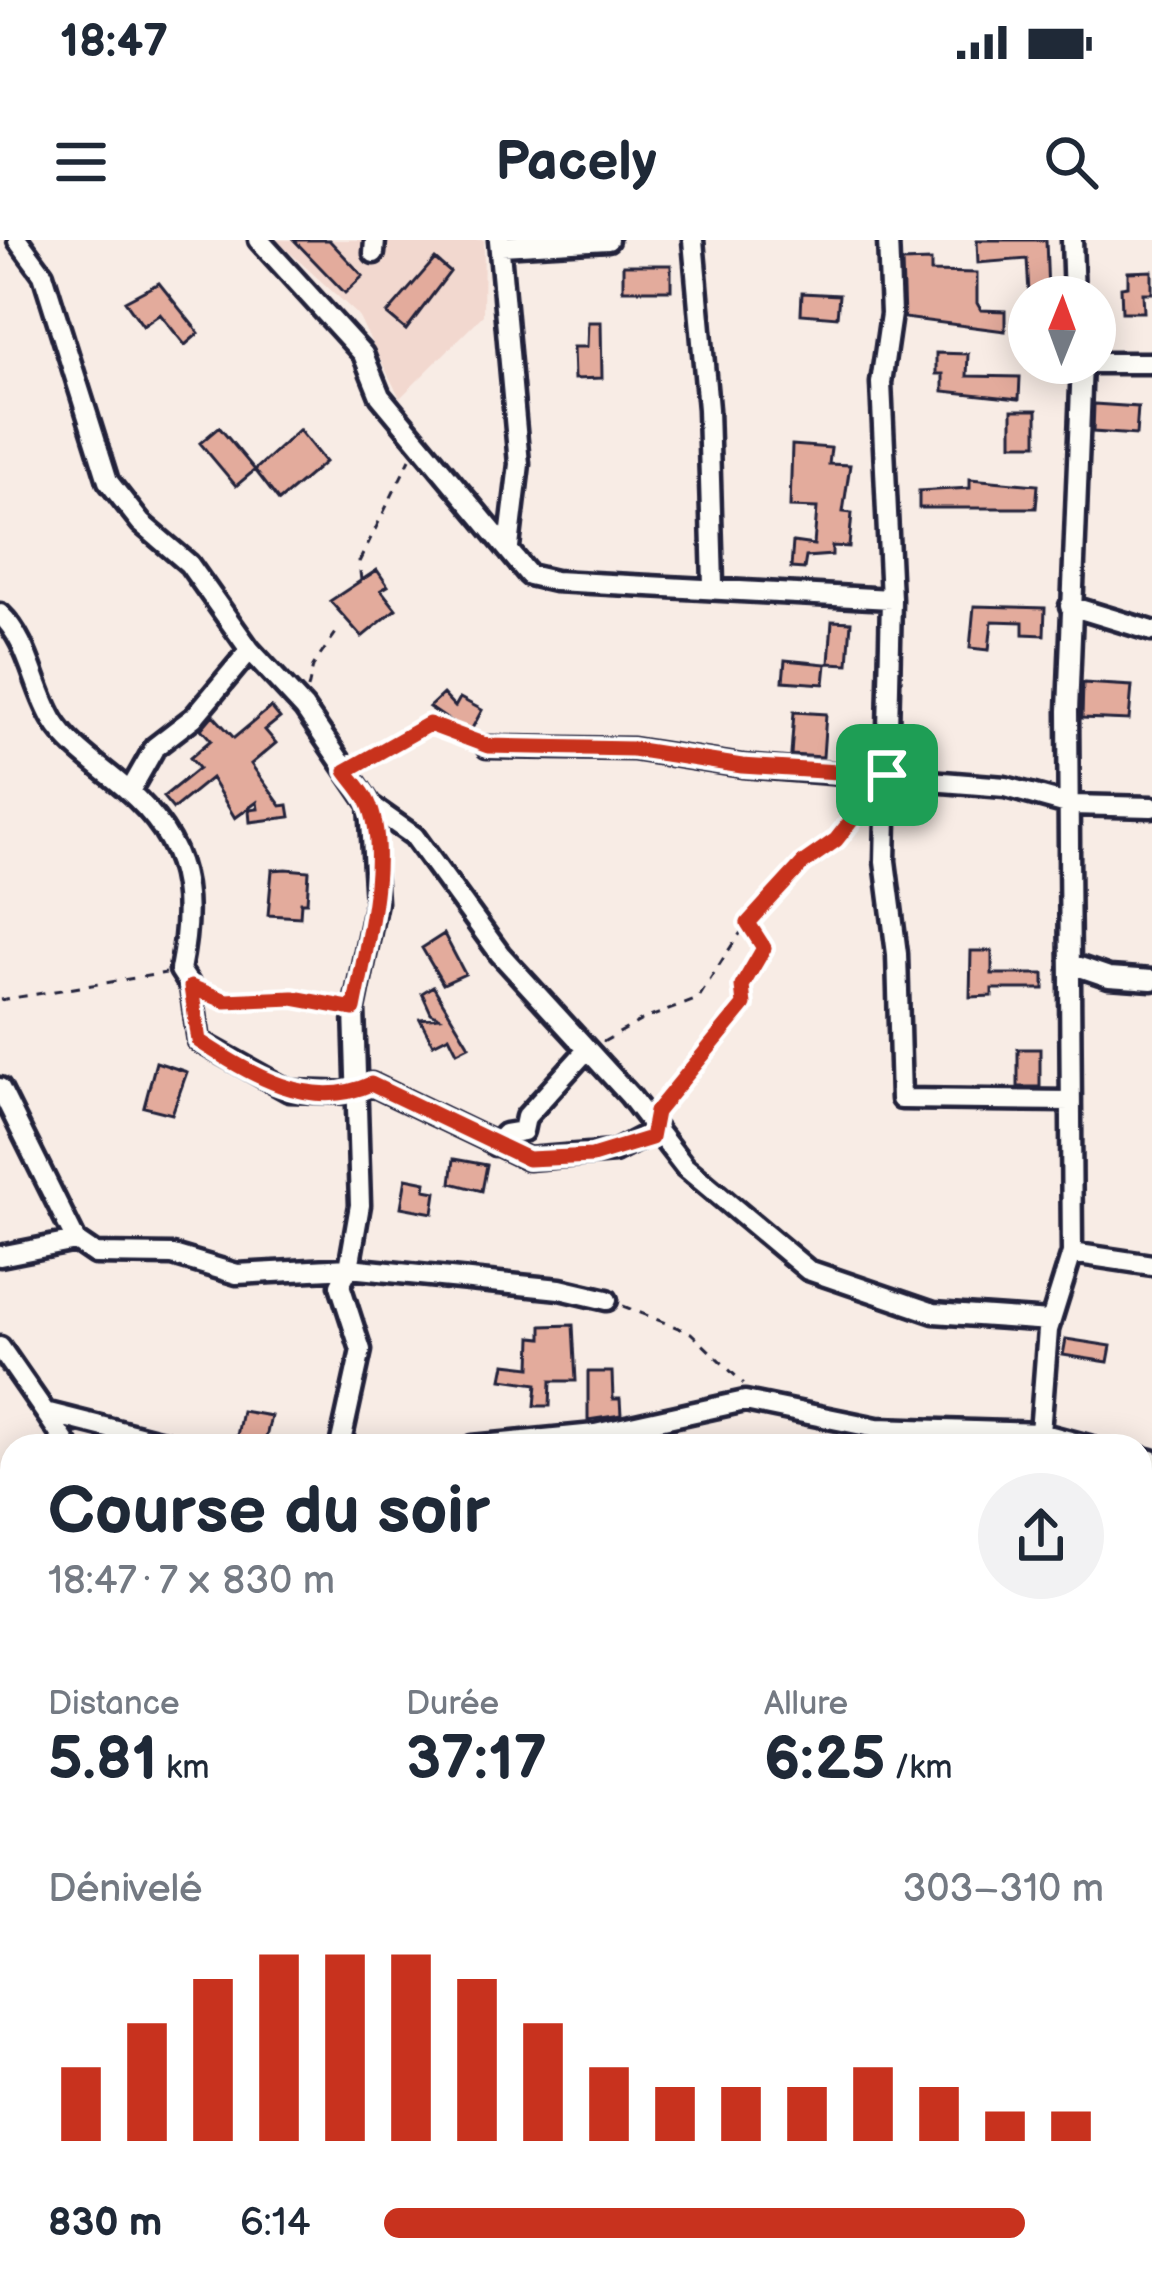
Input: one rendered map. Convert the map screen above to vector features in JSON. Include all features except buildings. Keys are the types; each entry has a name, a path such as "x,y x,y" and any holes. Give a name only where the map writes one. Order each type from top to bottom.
{"street":[{"path":"18,240 43,274 108,481 141,523 189,564 250,650 304,708 370,805 414,836 500,954 686,1167 808,1270 934,1313 1050,1321"},
{"path":"259,240 363,354 380,396 529,574 555,581 891,599"},
{"path":"509,547 520,464 500,243 608,240"},
{"path":"693,240 708,409 713,586"},
{"path":"888,240 892,314 880,382 891,599 885,861 897,955 901,1099 1070,1101"},
{"path":"1072,240 1073,276"},
{"path":"1116,363 1152,364"},
{"path":"1040,1433 1050,1321 1072,1252 1070,605 1085,384"},
{"path":"1070,605 1152,631"},
{"path":"0,614 13,626 54,722 165,829 185,869 189,912 186,979 199,1041 290,1091 356,1092 371,1084 528,1159 561,1160 614,1152 656,1130"},
{"path":"130,791 155,747 194,717 250,650"},
{"path":"488,746 633,749 742,766 1005,788 1071,805 1152,807"},
{"path":"343,1434 361,1350 356,1323 343,1308 340,1285 349,1268 360,1204 361,1114 354,1009 376,902 370,805"},
{"path":"1071,964 1109,977 1152,980"},
{"path":"495,1145 506,1134 523,1131 526,1117 585,1052"},
{"path":"0,1088 76,1241 95,1254 172,1255 237,1274 349,1268 560,1289 607,1300"},
{"path":"0,1256 76,1241"},
{"path":"1072,1252 1152,1265"},
{"path":"0,1347 60,1434"},
{"path":"595,1434 745,1401 877,1428 1044,1434"},
{"path":"45,1412 132,1434"},
{"path":"873,1434 877,1428"}],"path":[{"path":"361,580 359,562 413,451 412,434"},
{"path":"304,708 314,666 340,626"},
{"path":"346,771 429,724 488,746"},
{"path":"585,1052 642,1020 698,999 728,943 803,863 836,840 887,775"},
{"path":"656,1130 656,1112 744,1005 742,986 764,948 748,923"},
{"path":"0,1000 186,979 226,1001 293,998 354,1009"},
{"path":"607,1300 691,1333 732,1376 752,1388"}],"shaded area":[{"path":"276,240 484,240 483,315 400,398 357,314"}],"route":[{"path":"429,724 488,746 633,749 742,766 887,775 836,840 803,863 748,923 764,948 751,963 742,986 744,1005 656,1112 651,1138 614,1152 561,1160 528,1159 453,1128 421,1104 371,1084 354,1094 290,1091 199,1041 194,1028 191,987 226,1001 293,998 354,1009 376,902 376,859 370,805 346,771 429,724"}]}
